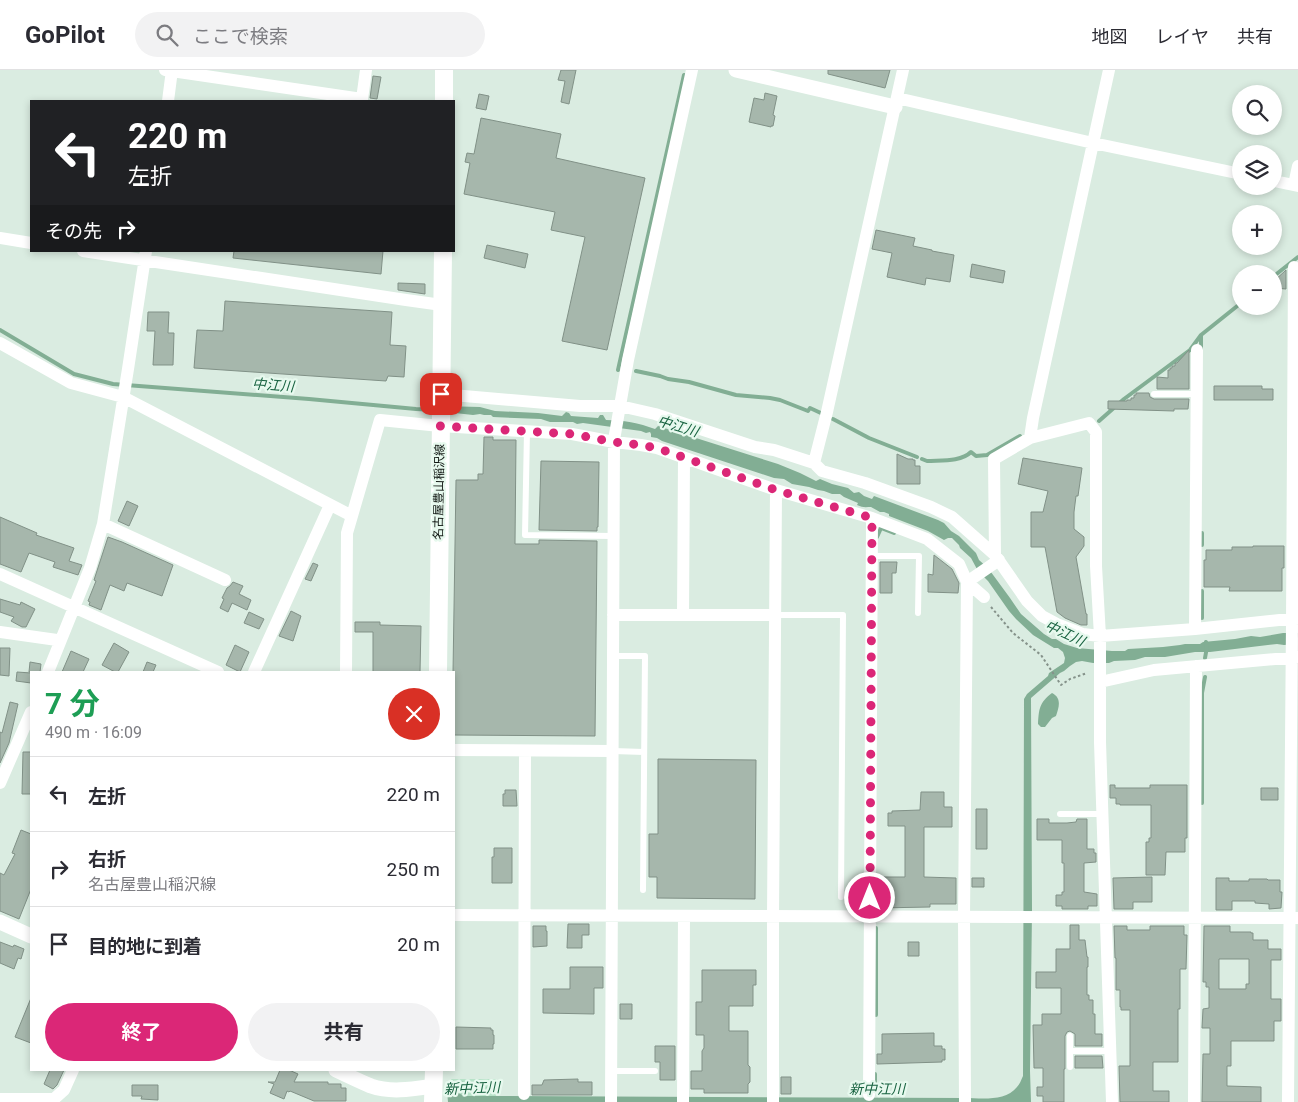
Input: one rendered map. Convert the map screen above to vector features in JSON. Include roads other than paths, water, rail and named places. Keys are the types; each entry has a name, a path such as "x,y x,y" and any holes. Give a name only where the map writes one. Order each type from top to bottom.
{"main road":[{"path":"444,70 444,100"},
{"name":"名古屋豊山稲沢線","path":"438,671 443,252"}],"street":[{"path":"168,100 170,70 362,99 366,70"},
{"path":"611,1096 614,441 628,360 692,70"},
{"path":"736,70 1232,172"},
{"path":"814,463 903,70"},
{"path":"1030,438 1109,70"},
{"path":"1282,183 1296,186 1298,166"},
{"path":"0,238 30,243"},
{"path":"95,252 145,256 442,305"},
{"path":"48,671 90,568 103,524 145,256"},
{"path":"1288,1102 1294,918 1294,267"},
{"path":"0,343 71,383 123,397 352,516"},
{"path":"1196,629 1197,350"},
{"path":"441,395 620,409 655,414 755,447 774,450 814,463 822,471 875,486 952,517 997,559 1027,601 1042,616 1100,642 1196,629 1294,619"},
{"path":"346,671 347,533 380,420 572,434 657,448 776,490 872,518 927,539 959,564 984,597"},
{"path":"997,559 994,458 1030,438 1089,423 1096,432 1096,566 1100,642 1102,814 1112,1102"},
{"path":"683,615 684,458"},
{"path":"773,1098 776,490"},
{"path":"254,671 330,505"},
{"path":"868,1095 872,518"},
{"path":"103,524 225,580"},
{"path":"965,1099 964,917 970,581 997,559"},
{"path":"0,574 216,671"},
{"path":"614,615 775,615"},
{"path":"0,632 56,640"},
{"path":"1100,676 1294,656"},
{"path":"1194,1102 1196,666"},
{"path":"0,783 30,714"},
{"path":"455,750 613,751"},
{"path":"524,1094 525,751"},
{"path":"455,915 1294,918"},
{"path":"683,1098 684,916"},
{"path":"0,922 30,936"},
{"path":"0,1099 54,1099 64,1090 73,1071"},
{"path":"338,1071 373,1086 407,1090 433,1087"}],"lane":[{"path":"1154,394 1197,394"},
{"path":"527,432 525,535 614,536"},
{"path":"872,556 919,556 918,613"},
{"path":"775,615 843,615 841,897"},
{"path":"613,656 645,656 643,890"},
{"path":"613,751 644,752"},
{"path":"1060,814 1102,814"},
{"path":"1070,1036 1070,1067"},
{"path":"1070,1051 1110,1051"},
{"path":"611,1071 655,1071"}],"waterway":[{"path":"618,370 684,75"},
{"path":"1282,270 1298,257"},
{"path":"1201,349 1201,335 1232,310"},
{"name":"中江川","path":"0,330 74,374 113,384 436,410"},
{"path":"1099,421 1124,399 1190,350 1201,335"},
{"path":"636,371 689,382 736,395 780,400 808,411 810,408 823,414"},
{"path":"833,419 869,438 917,457"},
{"path":"922,459 927,461 950,460 971,452 976,456 987,455 1020,436"},
{"path":"877,537 881,528 894,533"},
{"path":"1202,533 1202,545"},
{"path":"1202,591 1202,618"},
{"name":"中江川","path":"1205,658 1206,642"},
{"path":"1202,803 1202,693 1205,677"},
{"path":"876,928 876,1015"},
{"name":"新中江川","path":"875,1074 875,1084"}]}
